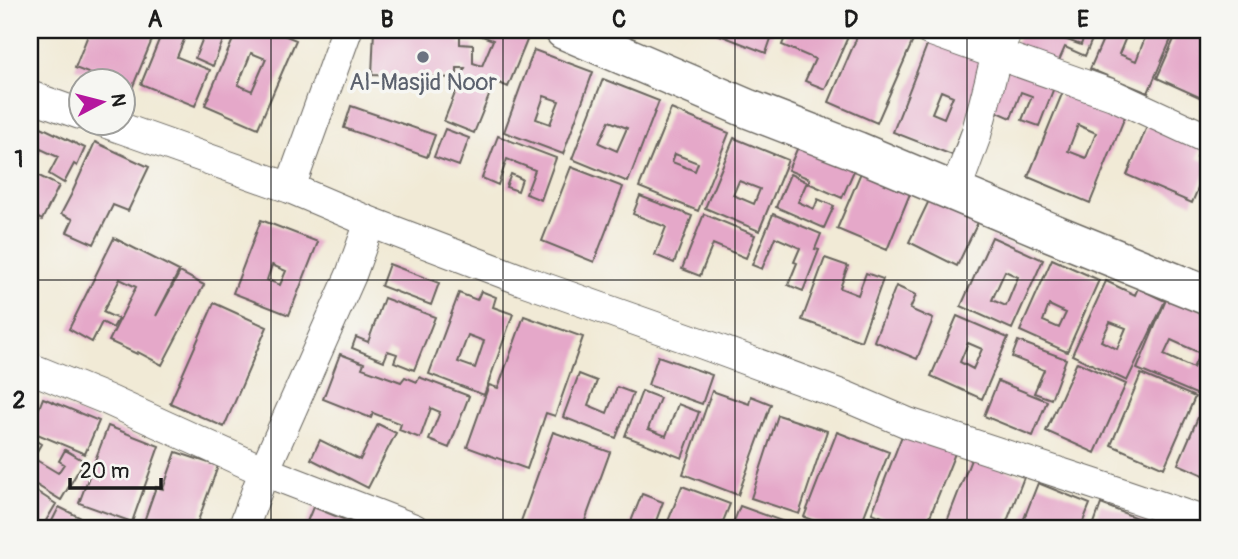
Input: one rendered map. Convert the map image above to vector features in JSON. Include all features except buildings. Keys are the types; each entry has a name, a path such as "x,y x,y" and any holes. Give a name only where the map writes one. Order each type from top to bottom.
{"street":[{"path":"290,188 347,30"},
{"path":"564,30 746,108 857,150 1208,296"},
{"path":"929,30 1002,42 1208,139"},
{"path":"955,192 1002,42"},
{"path":"30,96 66,109"},
{"path":"136,133 290,188 370,222 522,280 698,342 908,423 1208,523"},
{"path":"243,529 264,471 351,275 370,222"},
{"path":"30,368 106,398 264,471 414,529"}],"place":[{"name":"Al-Masjid Noor","path":"423,57"}]}
